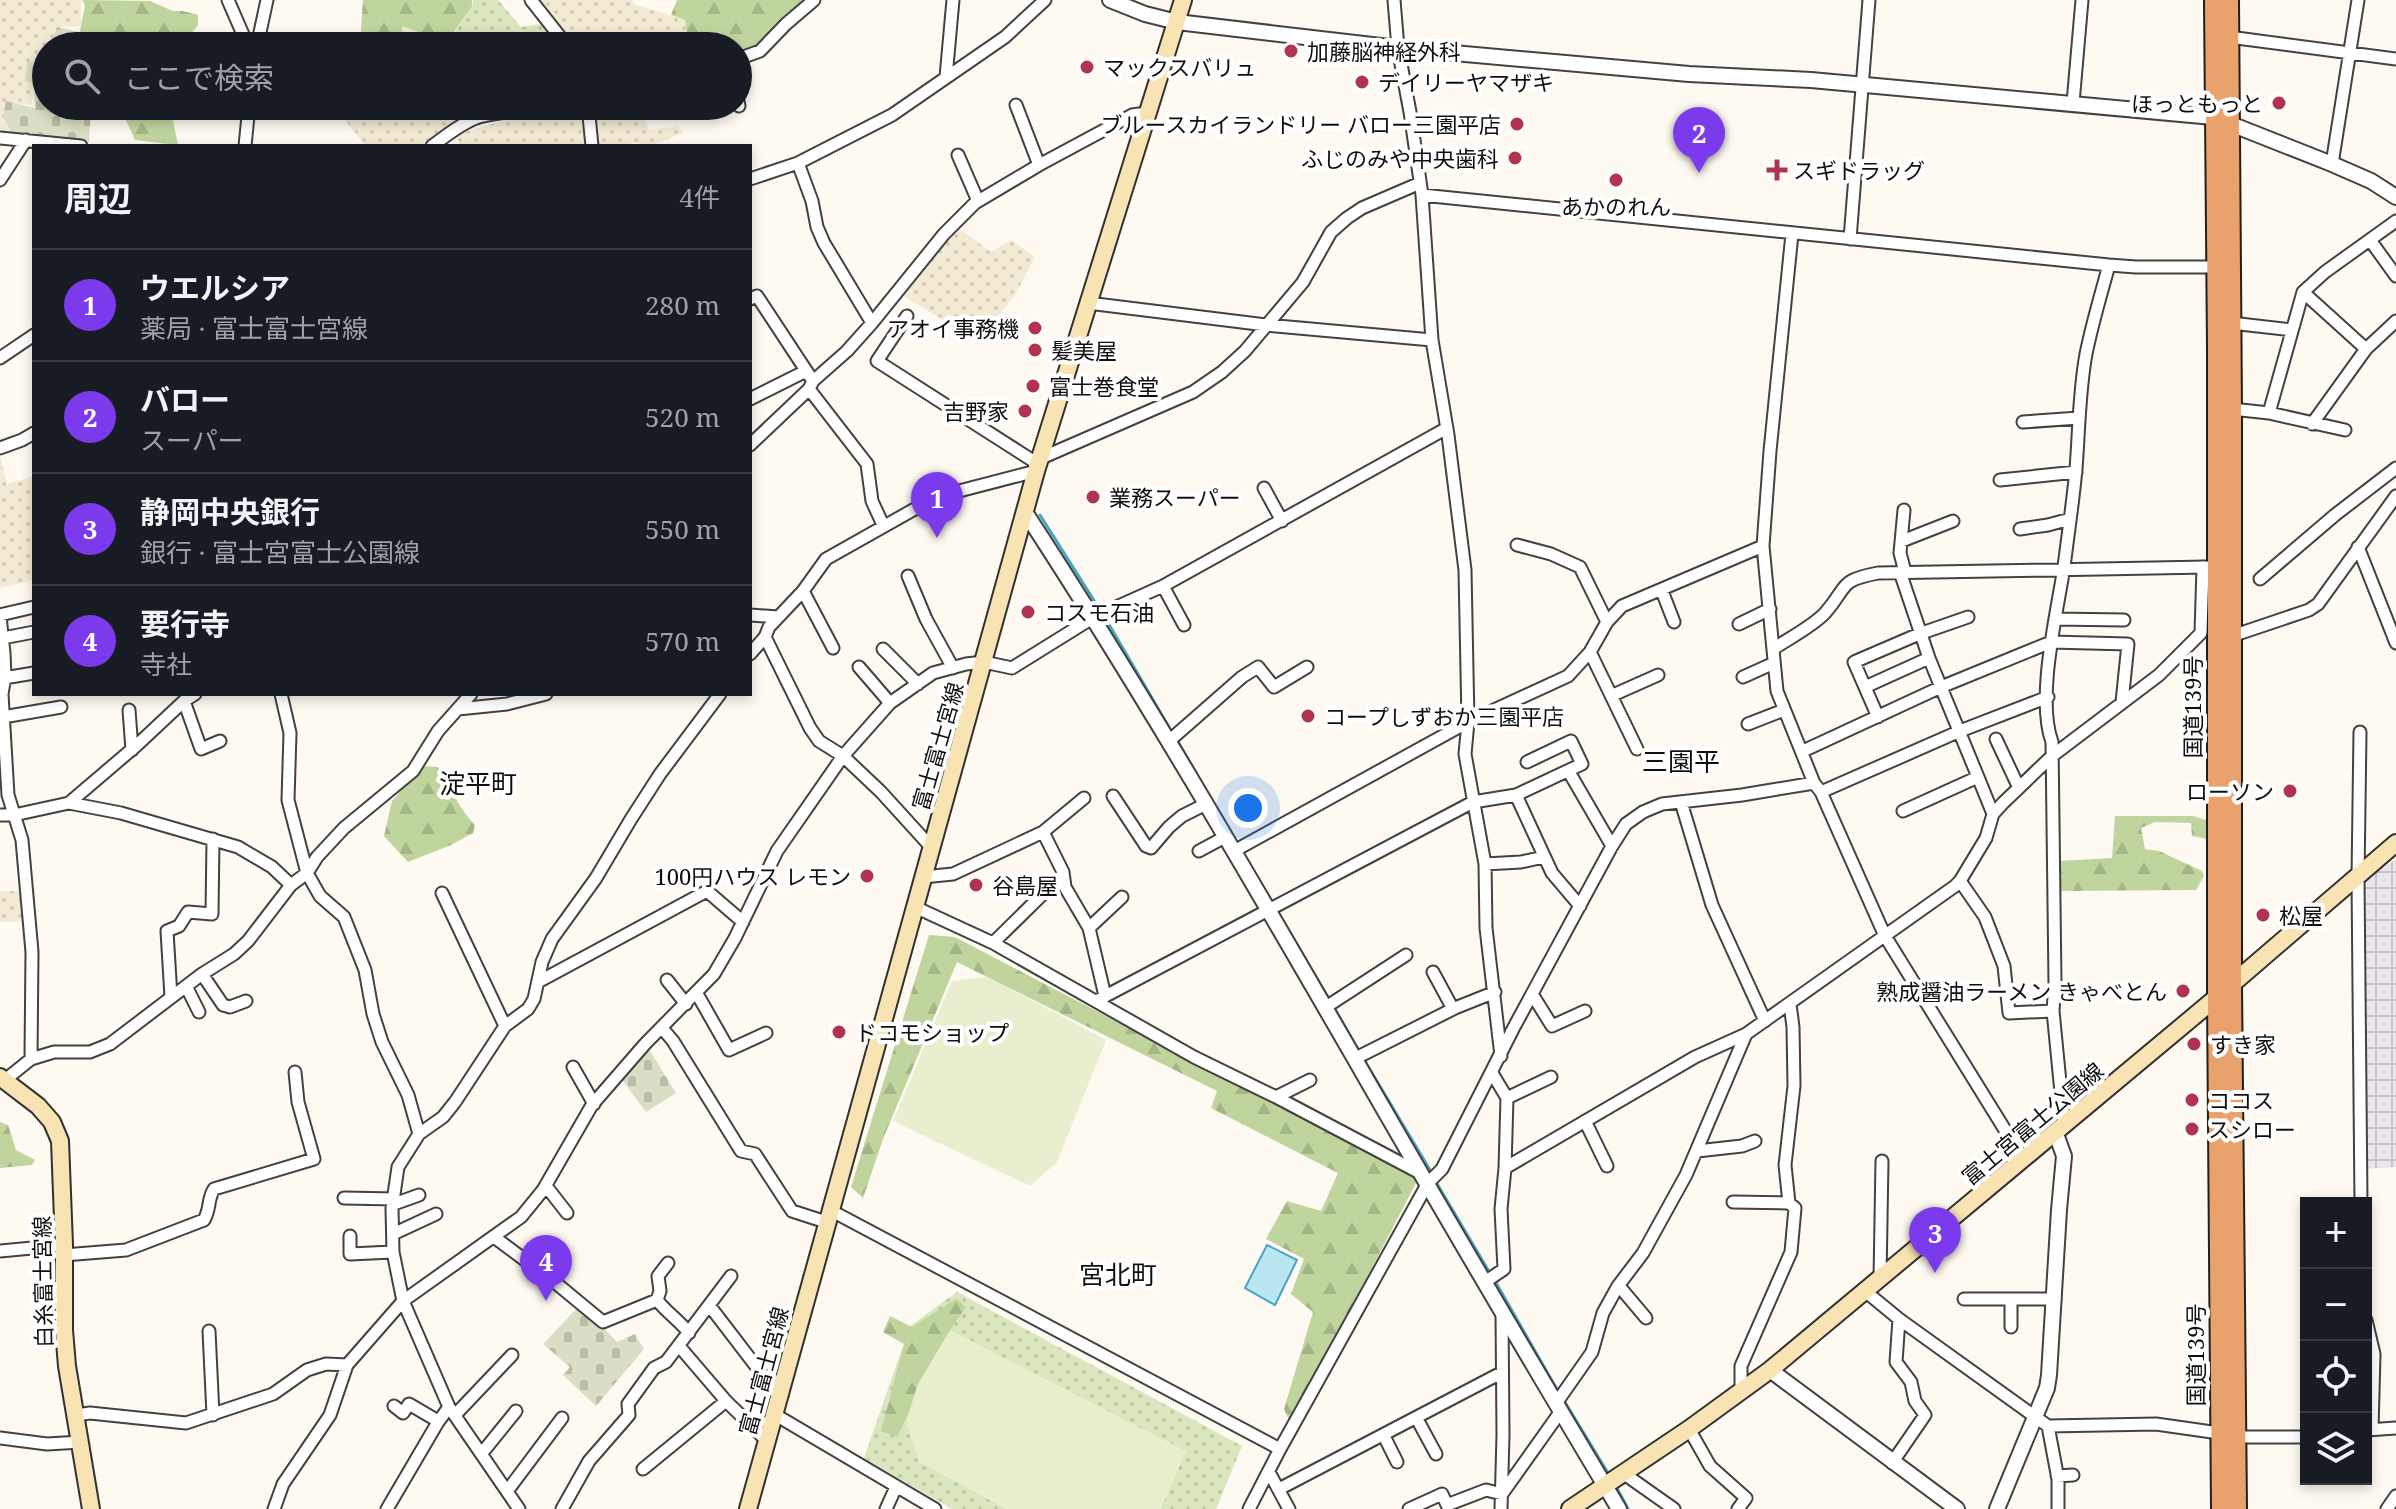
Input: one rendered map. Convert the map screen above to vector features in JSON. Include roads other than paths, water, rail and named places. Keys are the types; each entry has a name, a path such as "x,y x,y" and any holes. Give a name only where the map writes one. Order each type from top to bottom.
{"highway":[{"name":"国道139号","path":"2214,0 2231,323 2232,409 2228,1435 2221,1509"},
{"name":"国道139号","path":"2229,0 2216,267 2210,566 2228,1435 2237,1509"}],"main road":[{"name":"富士富士宮線","path":"748,1509 1037,465 1183,0"},
{"name":"富士宮富士公園線","path":"1570,1509 1770,1370 2232,985 2396,843"},
{"name":"白糸富士宮線","path":"2,1078 45,1114 60,1141 67,1366 91,1509"}],"street":[{"path":"228,0 242,32"},
{"path":"260,32 267,0"},
{"path":"531,0 556,32"},
{"path":"752,54 760,51 814,0"},
{"path":"946,77 953,0"},
{"path":"752,178 798,163 892,115 1005,37 1045,0"},
{"path":"1110,0 1177,22 1398,48 1689,74 1811,80 2073,103 2221,120 2371,181 2396,197"},
{"path":"1394,0 1398,48 1421,189 1432,340 1465,570 1468,722 1465,754 1485,864 1486,928 1501,1056"},
{"path":"1850,239 1869,0"},
{"path":"2073,103 2082,0"},
{"path":"2332,164 2358,0"},
{"path":"2229,37 2396,59"},
{"path":"1016,105 1039,165"},
{"path":"752,443 810,380 847,351 944,234 978,201 1132,115 1147,113"},
{"path":"245,144 248,120"},
{"path":"435,144 472,120"},
{"path":"588,120 592,144"},
{"path":"0,138 63,144"},
{"path":"0,180 26,140"},
{"path":"958,155 978,201"},
{"path":"798,163 824,243 872,323"},
{"path":"752,652 826,559 883,525 936,497 1037,465 1193,392 1222,372 1245,351 1303,282 1331,232 1362,208 1421,189 1792,234 2109,265 2216,267"},
{"path":"2269,413 2303,292 2325,272 2396,221"},
{"path":"1792,234 1763,546 1777,691 1885,936 2023,1159"},
{"path":"2370,240 2396,276"},
{"path":"1997,1509 2047,1388 2049,1375 2064,1156 2053,1011 2052,742 2047,728 2048,697 2051,642 2076,472 2087,353 2109,265"},
{"path":"2303,292 2366,349"},
{"path":"752,298 757,296 867,464 872,501 883,525"},
{"path":"1088,303 1266,325 1432,340"},
{"path":"907,316 881,346 877,361 1037,465"},
{"path":"2312,424 2366,349 2396,321"},
{"path":"2231,323 2292,330"},
{"path":"0,358 32,336"},
{"path":"752,398 810,380"},
{"path":"2232,409 2269,413 2345,430"},
{"path":"2023,422 2079,418"},
{"path":"274,1509 283,1484 330,1415 347,1365 403,1301 521,1217 546,1186 594,1104 645,1044 714,974 777,851 843,756 890,703 933,673 984,662 1012,668 1100,615 1163,586 1447,428"},
{"path":"0,448 32,434"},
{"path":"2260,579 2396,468"},
{"path":"2000,480 2076,472"},
{"path":"1264,488 1282,521"},
{"path":"2232,636 2309,610 2318,604 2396,496"},
{"path":"1904,510 1900,553 1919,634 1993,814"},
{"path":"1025,512 1100,615 1173,738 1225,837 1238,849 1490,1278 1502,1313 1560,1401 1619,1509"},
{"path":"2020,529 2070,519"},
{"path":"1902,541 1953,521"},
{"path":"1517,545 1551,554 1580,567 1607,622"},
{"path":"1238,849 1468,722 1568,676 1590,652 1607,622 1622,606 1763,546"},
{"path":"2358,547 2396,643"},
{"path":"1505,1168 1695,1057 1746,1034 1928,907 1960,881 1986,838 1993,814 2052,756 2159,675 2201,633 2210,566 1878,573 1844,584 1824,614 1773,649"},
{"path":"908,576 926,619 953,668"},
{"path":"1163,586 1184,625"},
{"path":"803,591 833,648"},
{"path":"1662,591 1674,622"},
{"path":"31,1059 32,952 22,840 8,795 0,615 32,607"},
{"path":"1739,624 1770,609"},
{"path":"752,615 778,617"},
{"path":"1878,717 1854,662 1968,617"},
{"path":"2055,619 2124,620"},
{"path":"3,638 32,632"},
{"path":"765,637 819,741 843,756 931,847"},
{"path":"1803,751 1941,687 2051,642 2128,644 2122,702"},
{"path":"883,649 918,684"},
{"path":"1590,652 1637,749"},
{"path":"1865,687 1929,658"},
{"path":"1743,677 1774,663"},
{"path":"859,667 890,703"},
{"path":"1173,738 1242,677 1258,667 1274,687 1307,667"},
{"path":"4,678 32,673"},
{"path":"1613,695 1658,675"},
{"path":"69,803 192,696"},
{"path":"281,696 290,733 288,800 307,873 320,896 344,917 365,970 382,1042 408,1095 419,1134"},
{"path":"2,1078 31,1059 54,1052 90,1052 110,1044 202,974 234,954 248,941 291,885 307,873 317,857 344,828 413,771 438,731 469,696"},
{"path":"458,709 507,704 538,696"},
{"path":"519,1509 452,1411 403,1301 393,1252 398,1167 419,1134 443,1117 505,1026 528,1009 534,999 542,962 552,939 596,878 660,774 718,696"},
{"path":"1249,1509 1430,1178 1442,1169 1532,994 1626,824 1662,804 1818,788 2048,697"},
{"path":"184,701 201,749 220,741"},
{"path":"3,717 61,707"},
{"path":"129,710 132,750"},
{"path":"1748,724 1784,710"},
{"path":"2360,732 2361,1197"},
{"path":"1996,739 2019,788"},
{"path":"1100,999 1473,802 1516,795 1582,764 1571,741 1527,762"},
{"path":"1569,772 1612,846"},
{"path":"1903,811 1978,777"},
{"path":"1516,795 1552,873 1580,906"},
{"path":"1113,796 1146,846 1151,848 1176,821 1206,804"},
{"path":"923,877 953,874 1043,832 1084,798"},
{"path":"1681,802 1712,905 1765,1021"},
{"path":"0,815 69,803 121,813 238,847 272,867 291,885"},
{"path":"1043,832 1063,872 1065,887 1089,928 1100,999"},
{"path":"1199,851 1225,837"},
{"path":"171,997 167,931 179,926 188,912 212,914 213,839"},
{"path":"1485,864 1544,857"},
{"path":"1960,881 1985,917 2004,966 2009,1013 2053,1011"},
{"path":"993,943 1054,883"},
{"path":"538,982 707,891 743,922"},
{"path":"442,893 505,1026"},
{"path":"1089,928 1122,897"},
{"path":"915,907 993,943 1100,999 1194,1057 1430,1178"},
{"path":"1330,1005 1406,955"},
{"path":"1433,972 1453,1009"},
{"path":"202,974 223,1005 230,1007 246,1001"},
{"path":"667,980 686,1004"},
{"path":"186,986 199,1012"},
{"path":"696,992 729,1050 766,1033"},
{"path":"1359,1056 1453,1009 1495,992"},
{"path":"1532,994 1552,1026 1585,1011"},
{"path":"1789,1203 1785,1165 1794,1086 1790,1004"},
{"path":"662,1028 741,1151 755,1154 792,1211 828,1216 1280,1449"},
{"path":"1502,1494 1592,1352 1603,1313 1643,1253 1697,1151 1746,1034"},
{"path":"573,1067 594,1104"},
{"path":"0,1251 126,1250 204,1220 210,1211 209,1196 214,1189 314,1159 298,1102 295,1072"},
{"path":"1490,1278 1504,1269 1501,1209 1507,1098 1492,1073"},
{"path":"1507,1098 1551,1077"},
{"path":"1276,1097 1310,1080"},
{"path":"1585,1121 1607,1166"},
{"path":"1697,1151 1742,1146 1755,1141"},
{"path":"1880,1279 1882,1161"},
{"path":"546,1186 567,1213"},
{"path":"344,1198 394,1201 419,1195"},
{"path":"1733,1202 1789,1203 1795,1208 1791,1252 1741,1366 1744,1389"},
{"path":"393,1234 436,1214"},
{"path":"350,1236 350,1254 393,1252"},
{"path":"494,1237 603,1322 657,1300 660,1291 658,1276 668,1263"},
{"path":"562,1509 589,1461 629,1415 628,1404 654,1368 666,1362 731,1276"},
{"path":"1619,1286 1646,1318"},
{"path":"1865,1291 2048,1426 2057,1476 2058,1509"},
{"path":"1964,1299 2055,1299"},
{"path":"2011,1299 2011,1327"},
{"path":"657,1300 667,1313 680,1320 689,1333"},
{"path":"709,1305 778,1395"},
{"path":"1501,1509 1502,1313"},
{"path":"1892,1463 1925,1415 1915,1401 1911,1382 1896,1362 1899,1319"},
{"path":"209,1331 213,1415"},
{"path":"2370,1413 2374,1354 2371,1341"},
{"path":"679,1346 726,1401 767,1441"},
{"path":"387,1509 438,1421 512,1355"},
{"path":"76,1415 90,1413 186,1423 273,1394 307,1370 326,1364 347,1365"},
{"path":"1770,1370 1957,1509"},
{"path":"1279,1489 1501,1373"},
{"path":"643,1469 726,1401"},
{"path":"394,1406 403,1413 409,1404 438,1421"},
{"path":"482,1453 516,1411"},
{"path":"774,1414 935,1509"},
{"path":"508,1490 562,1418"},
{"path":"1417,1419 1436,1454"},
{"path":"2048,1426 2156,1424 2228,1435 2300,1438"},
{"path":"2372,1430 2396,1428"},
{"path":"1689,1429 1710,1466 1746,1498 1738,1509"},
{"path":"1384,1436 1397,1462"},
{"path":"0,1438 47,1444 81,1442"},
{"path":"1269,1472 1289,1509"},
{"path":"1623,1473 1674,1509"},
{"path":"2057,1476 2073,1475"},
{"path":"886,1509 896,1487"},
{"path":"1409,1509 1442,1494 1447,1505 1486,1490 1502,1494"},
{"path":"2387,1509 2396,1496"}],"water":[{"path":"1267,1245 1297,1260 1275,1305 1245,1288"}],"waterway":[{"path":"1040,515 1100,610"},
{"path":"1104,616 1173,734"},
{"path":"1177,740 1219,813"},
{"path":"1258,878 1272,903"},
{"path":"1276,909 1329,999"},
{"path":"1333,1006 1359,1051"},
{"path":"1363,1058 1433,1175"},
{"path":"1436,1182 1491,1275"},
{"path":"1495,1281 1559,1393"},
{"path":"1563,1399 1608,1473"},
{"path":"1617,1488 1628,1509"}],"place":[{"name":"加藤脳神経外科","path":"1291,51"},
{"name":"マックスバリュ","path":"1087,67"},
{"name":"デイリーヤマザキ","path":"1362,82"},
{"name":"ほっともっと","path":"2279,103"},
{"name":"ブルースカイランドリー バロー三園平店","path":"1517,124"},
{"name":"ふじのみや中央歯科","path":"1515,158"},
{"name":"スギドラッグ","path":"1777,170"},
{"name":"バロー","path":"1699,173"},
{"name":"あかのれん","path":"1616,180"},
{"name":"アオイ事務機","path":"1035,328"},
{"name":"髪美屋","path":"1035,350"},
{"name":"富士巻食堂","path":"1033,386"},
{"name":"吉野家","path":"1025,411"},
{"name":"業務スーパー","path":"1093,497"},
{"name":"ウエルシア","path":"937,538"},
{"name":"コスモ石油","path":"1028,612"},
{"name":"コープしずおか三園平店","path":"1308,716"},
{"name":"ローソン","path":"2290,791"},
{"name":"100円ハウス レモン","path":"867,876"},
{"name":"谷島屋","path":"976,885"},
{"name":"松屋","path":"2263,915"},
{"name":"熟成醤油ラーメン きゃべとん","path":"2183,991"},
{"name":"ドコモショップ","path":"839,1032"},
{"name":"すき家","path":"2194,1044"},
{"name":"ココス","path":"2192,1100"},
{"name":"スシロー","path":"2192,1129"},
{"name":"静岡中央銀行","path":"1935,1273"},
{"name":"要行寺","path":"546,1301"}],"district":[{"name":"三園平","path":"1681,761"},
{"name":"淀平町","path":"478,783"},
{"name":"宮北町","path":"1118,1274"}]}
